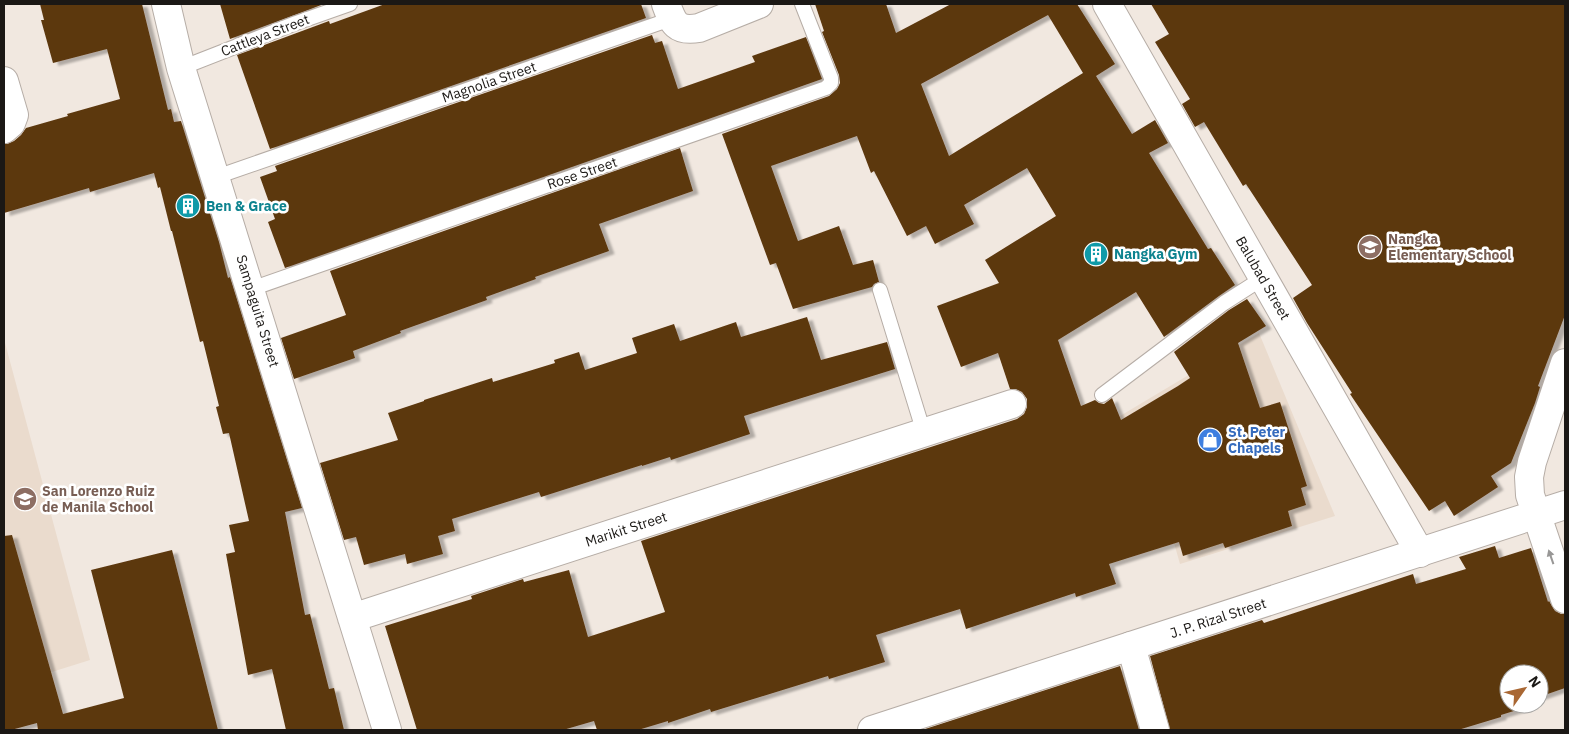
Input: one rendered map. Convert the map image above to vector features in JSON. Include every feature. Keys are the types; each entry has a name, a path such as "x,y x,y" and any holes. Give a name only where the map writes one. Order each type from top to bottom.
{"street":[{"name":"Sampaguita Street","path":"166,4 181,68 352,618"},
{"name":"Magnolia Street","path":"669,11 676,25 682,29 691,29 699,28 759,4"},
{"name":"Balubad Street","path":"1107,4 1420,552"},
{"path":"4,81 14,114 11,123 4,129"},
{"path":"1565,363 1532,462 1529,477 1530,495 1565,599"},
{"name":"Marikit Street","path":"352,618 1012,404"},
{"name":"J. P. Rizal Street","path":"872,730 1565,505"},
{"path":"352,618 386,730"},
{"path":"1131,646 1154,730"}],"lane":[{"name":"Cattleya Street","path":"181,68 350,4"},
{"name":"Rose Street","path":"251,289 826,88 831,83 831,78 802,4"},
{"name":"Magnolia Street","path":"216,177 669,11"},
{"path":"1102,394 1224,303 1263,278"},
{"path":"880,290 924,434"}],"shaded area":[{"name":"St. Peter Chapels","path":"1259,333 1335,516 1180,564 1150,458 1110,422"},
{"name":"San Lorenzo Ruiz de Manila School","path":"4,339 90,660 4,687"}],"building":[{"path":"40,4 142,4 168,110 171,109 174,122 181,121 219,242 228,278 230,277 302,508 285,512 305,615 310,614 329,689 334,688 344,730 286,730 272,669 248,675 226,554 235,552 229,525 249,521 229,433 223,434 216,407 219,406 203,341 200,342 172,231 160,187 158,188 154,173 90,192 89,188 4,213 4,144 14,141 26,128 120,99 107,49 53,63 41,20 44,20"},
{"path":"220,4 324,4 230,39"},
{"path":"385,4 641,4 646,18 270,149 237,55 329,21 330,24"},
{"path":"815,4 886,4 896,33 951,4 1077,4 1115,64 1096,76 1132,134 1155,120 1168,143 1149,153 1208,249 1211,248 1235,285 1164,337 1136,292 1058,340 1081,406 1095,400 1104,404 1112,398 1121,420 1178,386 1190,378 1174,352 1229,310 1247,299 1266,326 1238,343 1260,408 1280,402 1307,486 1301,488 1306,505 1288,511 1292,526 1225,548 1223,543 1183,556 1179,542 1109,564 1116,584 1076,597 1075,593 966,629 960,609 876,635 885,662 829,679 828,676 711,712 710,709 668,723 668,721 638,730 597,730 594,721 563,730 417,730 385,626 472,599 471,596 523,579 524,582 569,570 588,637 665,612 641,541 1017,419 1024,414 1027,407 1027,399 1022,392 1010,389 998,353 961,367 937,306 999,283 985,260 1056,216 1027,168 964,205 974,224 935,244 926,226 907,236 874,171 871,173 857,136 771,166 798,241 839,226 853,265 873,260 879,282 872,287 793,309 776,263 770,265 722,134 829,96 837,89 840,83 839,75 822,32 824,31","holes":["1048,15 1083,73 949,156 921,84"]},
{"name":"Nangka Elementary School","path":"1151,4 1565,4 1565,315 1538,386 1540,387 1535,403 1511,463 1491,476 1498,487 1454,516 1445,501 1429,511 1350,394 1352,393 1307,323 1293,298 1312,285 1246,184 1243,186 1204,122 1195,127 1182,104 1190,99 1155,42 1169,34"},
{"path":"652,35 655,43 662,41 678,89 755,62 752,56 806,37 822,79 285,268 268,222 275,219 260,177 277,171 275,166"},
{"path":"680,148 693,191 599,224 609,251 535,277 536,279 486,297 487,300 400,331 401,333 353,351 355,358 294,379 281,338 346,315 330,271"},
{"path":"807,317 821,360 887,342 895,369 744,416 750,434 671,460 670,457 541,497 539,492 452,519 455,531 438,536 443,554 407,564 405,554 364,565 356,537 344,540 320,463 398,440 388,413 492,378 493,382 555,363 554,360 579,352 585,370 637,353 632,338 674,324 680,341 736,322 741,337"},
{"path":"12,535 63,714 124,698 91,570 172,550 218,730 38,730 37,723 4,730 4,536"},
{"path":"1495,546 1499,558 1531,548 1548,602 1555,611 1565,614 1565,688 1549,694 1549,664 1499,664 1499,714 1504,714 1501,717 1458,730 1170,730 1150,656 1262,620 1264,623 1413,574 1416,584 1466,569 1459,557"},
{"path":"1120,666 1139,730 922,730"}],"place":[{"name":"Ben & Grace","path":"188,206"},
{"name":"Nangka Elementary School","path":"1370,247"},
{"name":"Nangka Gym","path":"1096,254"},
{"name":"St. Peter Chapels","path":"1210,440"},
{"name":"San Lorenzo Ruiz de Manila School","path":"25,499"}]}
